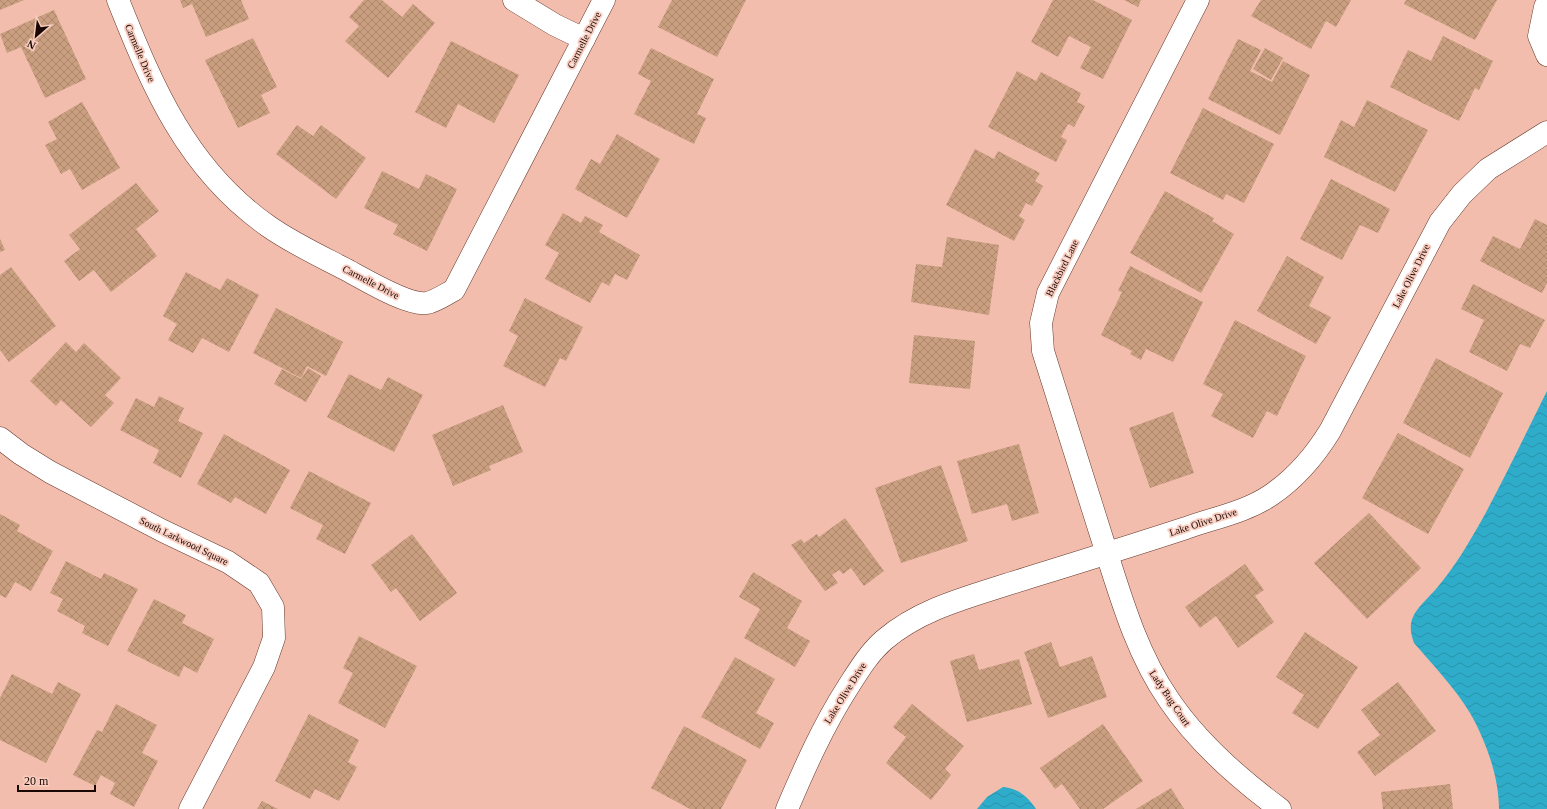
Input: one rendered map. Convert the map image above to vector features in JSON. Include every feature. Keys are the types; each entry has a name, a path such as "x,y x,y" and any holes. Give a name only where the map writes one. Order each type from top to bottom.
{"street":[{"name":"Carmelle Drive","path":"118,0 142,58 169,116 184,139 220,184 246,209 268,226 297,243 398,297 426,303 454,290 604,0"},
{"path":"514,0 555,25 584,39"},
{"name":"Blackbird Lane","path":"1107,554 1043,351 1041,323 1048,293 1198,0"},
{"path":"1547,6 1545,7 1539,36 1547,55"},
{"name":"Lake Olive Drive","path":"787,809 812,749 831,714 864,661 884,640 909,622 934,609 1242,509 1270,496 1293,478 1314,456 1330,431 1440,222 1462,194 1488,169 1547,132"},
{"name":"South Larkwood Square","path":"0,438 21,454 50,472 163,531 228,562 259,584 273,607 274,638 264,667 190,809"},
{"name":"Lady Bug Court","path":"1107,554 1137,642 1168,699 1188,726 1214,753 1239,777 1280,809"}],"water":[{"path":"1547,391 1547,809 1499,809 1497,784 1494,772 1486,747 1476,724 1458,695 1414,643 1411,634 1411,626 1415,613 1450,572 1484,516"},
{"path":"1003,787 1018,791 1030,801 1036,809 977,809 987,797"}],"building":[{"path":"0,0 24,0 0,10"},
{"path":"180,0 241,0 249,19 206,37 192,4 183,8"},
{"path":"364,0 382,0 402,17 413,4 435,23 388,78 345,41 359,26 349,17"},
{"path":"672,0 746,0 717,57 658,27"},
{"path":"1053,0 1093,0 1132,20 1103,79 1080,68 1091,47 1069,36 1058,57 1031,42"},
{"path":"1124,0 1141,0 1138,7"},
{"path":"1261,0 1351,0 1336,27 1326,21 1311,49 1251,16"},
{"path":"1406,0 1497,0 1475,40 1404,4"},
{"path":"54,10 86,79 45,98 21,47 7,53 0,34"},
{"path":"1443,36 1493,61 1479,90 1475,88 1459,121 1390,87 1408,50 1431,61"},
{"path":"253,38 277,87 261,95 270,113 238,128 205,60"},
{"path":"1238,39 1261,50 1250,71 1272,82 1283,61 1310,75 1280,135 1208,99"},
{"path":"451,41 519,75 494,123 458,104 446,128 415,112"},
{"path":"651,48 714,79 697,114 706,118 694,144 634,114 651,81 638,74"},
{"path":"1265,48 1283,58 1271,80 1253,69"},
{"path":"1017,71 1036,81 1041,72 1081,93 1077,102 1085,106 1074,127 1068,124 1061,137 1067,140 1056,162 988,127"},
{"path":"1367,100 1428,130 1395,192 1324,157 1341,120 1354,127"},
{"path":"82,102 120,168 82,190 70,169 61,174 45,145 57,139 48,122"},
{"path":"1203,108 1274,144 1244,203 1226,194 1223,200 1170,173"},
{"path":"297,125 313,136 321,125 366,158 336,199 276,154"},
{"path":"617,134 660,159 627,218 575,189 591,159 600,164"},
{"path":"975,149 994,159 998,151 1040,173 1035,181 1043,186 1032,206 1026,203 1019,216 1025,220 1014,241 946,205"},
{"path":"382,171 419,189 426,174 457,189 427,251 393,234 398,225 364,208"},
{"path":"1331,179 1390,209 1378,233 1360,225 1342,260 1300,239"},
{"path":"136,183 159,211 136,229 157,256 111,292 94,270 79,281 64,261 80,249 69,235"},
{"path":"1165,191 1214,218 1212,221 1234,234 1201,293 1130,253"},
{"path":"563,213 581,223 585,216 603,225 599,232 640,255 627,280 615,274 609,286 602,282 590,303 545,279 559,253 545,245"},
{"path":"1535,219 1547,225 1547,283 1542,293 1480,261 1493,236 1520,249"},
{"path":"947,237 999,245 989,315 911,302 916,264 942,267"},
{"path":"0,239 5,250 0,252"},
{"path":"1287,256 1324,277 1309,306 1331,317 1316,344 1257,311"},
{"path":"1130,266 1203,302 1173,362 1146,349 1141,360 1130,354 1132,351 1101,335 1122,292 1118,291"},
{"path":"11,267 56,326 9,362 0,350 0,275"},
{"path":"186,272 220,290 227,278 259,295 229,352 202,338 193,353 168,340 177,324 163,316"},
{"path":"1473,284 1545,320 1530,348 1520,344 1507,371 1469,352 1484,320 1461,309"},
{"path":"525,298 583,327 566,361 560,358 545,387 503,366 518,336 509,331"},
{"path":"276,308 343,342 326,376 307,366 301,378 253,353"},
{"path":"1235,320 1306,356 1277,416 1267,411 1253,438 1211,416 1223,394 1203,384"},
{"path":"914,335 975,341 970,389 909,383"},
{"path":"66,342 76,352 84,343 121,378 105,395 114,403 91,427 61,400 56,406 30,381"},
{"path":"1436,358 1503,393 1470,458 1403,423"},
{"path":"308,368 321,376 306,402 274,384 282,369 301,379"},
{"path":"349,374 381,390 388,377 423,395 394,452 327,417"},
{"path":"159,396 184,408 178,421 203,433 181,478 153,463 159,450 120,430 136,398 154,407"},
{"path":"503,405 523,452 489,466 491,470 453,486 432,435"},
{"path":"1173,412 1194,473 1150,488 1129,428"},
{"path":"1398,433 1464,469 1428,534 1362,498"},
{"path":"224,434 290,470 266,514 235,497 231,503 197,484"},
{"path":"1019,444 1039,513 1012,521 1007,504 972,514 957,461"},
{"path":"941,465 968,541 901,563 875,488"},
{"path":"309,471 371,503 345,554 316,539 323,525 290,508"},
{"path":"1369,513 1421,568 1367,619 1314,563"},
{"path":"0,514 20,525 17,531 53,551 31,591 15,582 6,598 0,595"},
{"path":"845,518 884,571 864,586 851,568 843,574 839,570 832,575 838,583 825,591 791,545 801,539 804,543 817,534 819,537"},
{"path":"412,534 457,593 420,621 396,588 391,592 371,565"},
{"path":"66,561 101,579 104,573 138,589 108,646 82,633 85,626 57,611 63,599 50,593"},
{"path":"1245,564 1264,590 1255,596 1274,622 1238,648 1216,616 1200,628 1185,607"},
{"path":"753,572 802,601 787,628 810,641 795,667 744,638 760,609 739,597"},
{"path":"154,599 186,615 182,623 214,639 197,673 184,666 179,677 127,651"},
{"path":"1305,632 1358,667 1318,729 1292,713 1304,695 1276,677"},
{"path":"359,636 417,666 385,728 338,703 353,673 343,668"},
{"path":"1051,642 1060,667 1092,656 1107,697 1048,718 1024,652"},
{"path":"974,654 979,670 1019,659 1032,704 967,722 950,661"},
{"path":"735,657 775,679 756,713 774,723 760,749 701,717"},
{"path":"12,674 52,694 58,682 81,694 46,763 0,740 0,698"},
{"path":"1398,682 1436,731 1375,776 1357,752 1380,735 1361,710"},
{"path":"116,704 157,725 142,753 158,761 134,807 110,794 115,783 101,775 95,786 73,775 97,730 102,732"},
{"path":"912,704 964,746 945,769 951,775 931,800 886,763 906,737 893,727"},
{"path":"309,714 359,740 348,762 357,767 339,801 315,789 310,799 275,781"},
{"path":"1103,724 1143,781 1103,809 1080,809 1062,784 1055,789 1040,768"},
{"path":"684,726 747,760 721,809 690,809 651,788"},
{"path":"1450,784 1453,809 1383,809 1381,792"},
{"path":"1171,788 1184,809 1136,809"},
{"path":"262,801 278,809 257,809"}]}
